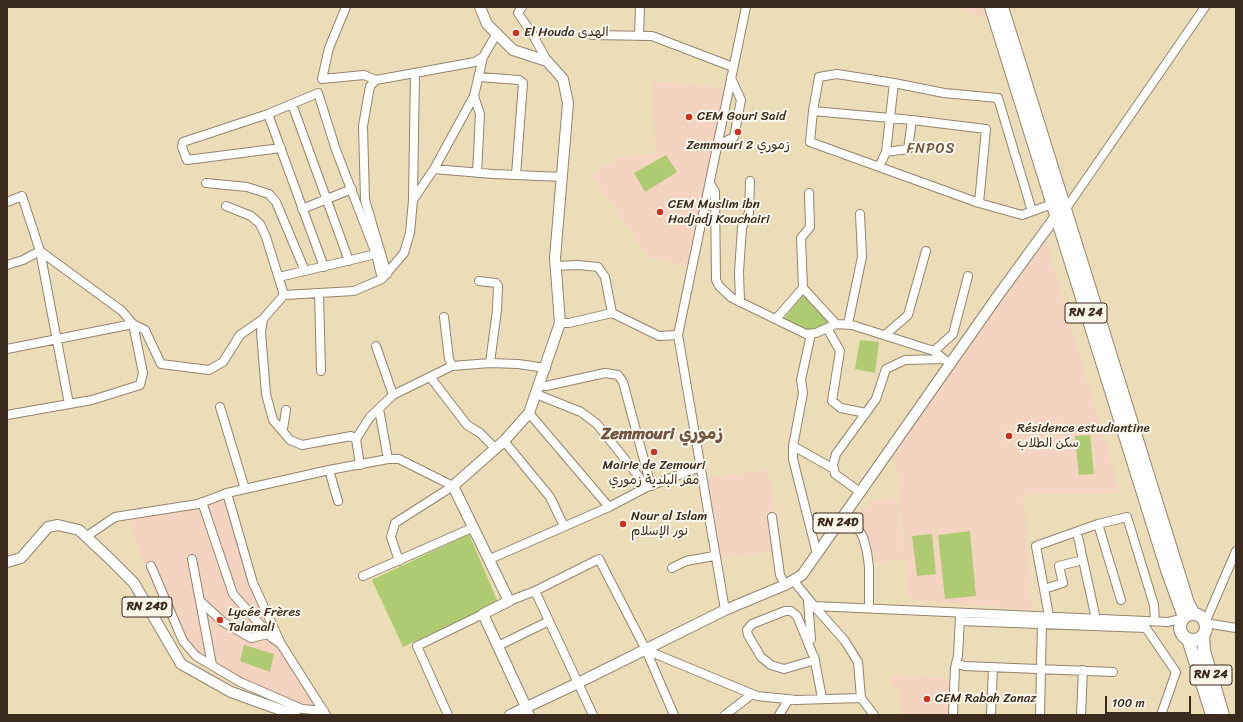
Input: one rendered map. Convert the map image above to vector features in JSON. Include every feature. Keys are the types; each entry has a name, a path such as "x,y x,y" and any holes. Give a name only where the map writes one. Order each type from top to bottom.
{"highway":[{"name":"RN 24","path":"991,7 1052,204 1060,213"},
{"name":"RN 24","path":"1002,7 1060,213 1188,603 1185,619"},
{"path":"1201,617 1204,630 1196,639 1188,639 1183,635 1185,619 1201,617"},
{"name":"RN 24","path":"1204,630 1204,651 1223,715"},
{"name":"RN 24","path":"1188,639 1212,715"}],"main road":[{"path":"480,7 487,24 513,50 547,61 563,79 568,103 556,266 560,323 546,368 529,413 504,442 453,486 490,559 509,601 483,614 528,711"},
{"name":"RN 24D","path":"510,715 528,711 578,684 725,610 789,583 802,575 860,492 947,362 1060,213"},
{"name":"RN 24D","path":"7,562 21,558 44,530 53,525 72,527 87,536 134,583 181,664 231,692 294,715"}],"street":[{"path":"346,7 329,48 322,79 364,76 376,80 475,62 483,57"},
{"path":"522,7 518,13 533,35 547,61"},
{"path":"639,36 640,7"},
{"path":"725,610 714,556 678,335 746,7"},
{"path":"1060,213 1205,7"},
{"path":"413,200 434,168 474,96 483,57 497,33"},
{"path":"592,35 652,36 733,67"},
{"path":"40,251 122,311 134,324 145,330 161,364 209,370 223,362 240,335 263,319 284,295 354,291 387,272 404,252 410,233 413,200 416,73"},
{"path":"1032,211 998,98 944,93 837,74 819,77 813,111 810,142 979,203 1022,215 1052,204"},
{"path":"478,77 519,80 523,83 516,175"},
{"path":"718,145 734,136 741,100 731,78"},
{"path":"376,80 370,86 363,126 364,200 387,272"},
{"path":"879,167 886,152 894,83"},
{"path":"281,148 187,160 182,147 183,142 268,114 318,93 336,150 376,254 387,272"},
{"path":"474,96 480,114 477,173"},
{"path":"292,104 349,261"},
{"path":"813,111 912,120 986,129 979,203"},
{"path":"268,114 324,267"},
{"path":"886,152 908,149 912,120"},
{"path":"434,168 477,173 562,177"},
{"path":"740,302 739,272 742,227 750,213 750,181"},
{"path":"206,183 248,187 270,194 276,202 305,271"},
{"path":"710,183 715,192 716,280 719,286 732,298 798,331 811,334 836,324 848,324 885,334 934,351 947,362"},
{"path":"302,209 352,189"},
{"path":"808,193 810,227 801,238 804,288 836,324"},
{"path":"7,202 22,196 40,251 69,404"},
{"path":"226,206 250,216 260,224 266,237 284,295"},
{"path":"848,324 862,257 860,214"},
{"path":"7,265 23,260 40,251"},
{"path":"885,334 908,315 926,251"},
{"path":"279,277 376,254"},
{"path":"556,266 578,264 598,267 605,277 612,313"},
{"path":"934,351 953,334 968,276"},
{"path":"479,281 496,283 498,286 497,310 490,363"},
{"path":"776,319 804,288"},
{"path":"319,293 321,371"},
{"path":"560,323 569,323 612,313 659,336 678,335"},
{"path":"444,317 449,359 452,366"},
{"path":"263,319 261,332 266,394 273,420 283,429 290,440 302,445 351,436 356,439"},
{"path":"7,349 134,324"},
{"path":"7,415 92,400 140,385 143,373 134,324"},
{"path":"826,328 840,351 832,401 841,408 866,413"},
{"path":"811,334 801,380 803,393 793,459 817,554"},
{"path":"376,346 393,395"},
{"path":"860,492 835,474 833,465 836,454 876,400 886,369 905,360 947,362"},
{"path":"360,465 356,439 370,417 393,395 431,378 452,366 490,363 518,364 546,368"},
{"path":"538,390 546,386 605,373 618,375 623,382 649,487"},
{"path":"431,378 466,425 480,433 496,449"},
{"path":"538,390 581,412 597,424 649,487"},
{"path":"220,408 245,489"},
{"path":"379,409 388,459"},
{"path":"283,429 286,410"},
{"path":"529,413 609,507"},
{"path":"504,442 550,497 564,526"},
{"path":"794,446 834,469"},
{"path":"87,536 115,517 202,502 227,493 329,470 388,459 400,459 453,486"},
{"path":"490,559 609,507 649,487 700,467"},
{"path":"329,470 338,501"},
{"path":"399,561 391,537 395,523 453,486"},
{"path":"227,493 253,583 281,644 325,713"},
{"path":"202,502 233,594 268,634 281,644"},
{"path":"845,512 853,520 863,537 867,552 869,567 869,608"},
{"path":"772,517 779,569 789,583 811,603 845,641 858,662 861,698 874,715"},
{"path":"1040,715 1042,625 1046,616 1044,589 1036,546 1098,524 1127,517 1154,605 1155,621"},
{"path":"1098,524 1121,600"},
{"path":"363,576 474,527"},
{"path":"1077,532 1096,619"},
{"path":"1236,551 1204,630 1226,627 1236,628"},
{"path":"672,568 686,561 714,556"},
{"path":"192,559 212,665"},
{"path":"509,601 534,591 599,559 646,650 674,715"},
{"path":"1044,589 1063,583 1059,566 1083,560"},
{"path":"151,566 183,641 196,656 240,682 302,709 325,713"},
{"path":"534,591 593,715"},
{"path":"200,601 223,622 251,638 268,634"},
{"path":"811,603 869,608 1096,619 1168,622 1185,619"},
{"path":"811,603 809,630 822,698"},
{"path":"785,610 793,612 799,618 815,660 787,669 771,665 756,651 747,633 748,628 785,610"},
{"path":"953,715 960,612"},
{"path":"448,715 417,646 483,614"},
{"path":"960,620 1042,625 1146,628 1176,672 1161,715"},
{"path":"498,646 549,621"},
{"path":"646,650 751,694 789,699 861,698"},
{"path":"956,664 964,666 1113,672"},
{"path":"991,715 993,667"},
{"path":"1081,715 1083,670"},
{"path":"726,715 751,694"},
{"path":"779,715 789,699"}],"shaded area":[{"path":"954,7 991,7 995,21"},
{"name":"CEM Muslim ibn Hadjadj Kouchairi","path":"653,81 729,89 692,268 648,256 592,176 617,158 656,153"},
{"path":"1045,239 1120,493 1023,495 1032,610 914,600 908,594 895,453"},
{"path":"767,470 776,517 776,551 715,558 702,479"},
{"name":"Lycée Frères Talamali","path":"227,493 253,583 281,644 324,711 289,707 229,680 185,649 157,597 128,519 129,515 198,504"},
{"path":"896,498 904,559 872,563 861,512 871,501"},
{"name":"CEM Rabah Zanaz","path":"892,674 954,680 953,715 903,715 903,711 900,711 899,688 891,686"}],"green space":[{"path":"666,155 677,172 645,192 634,173"},
{"path":"802,295 805,295 831,321 827,326 808,331 785,321 785,318"},
{"path":"860,340 879,342 875,373 855,369"},
{"path":"1090,435 1094,474 1079,475 1075,436"},
{"path":"970,531 976,596 945,599 938,535"},
{"path":"469,534 498,602 403,647 372,580"},
{"path":"932,534 936,574 917,576 912,536"},
{"path":"244,645 274,654 270,672 240,661"}],"place":[{"name":"El Houda الهدى","path":"516,33"},
{"name":"CEM Gouri Said","path":"689,117"},
{"name":"Zemmouri 2 زموري","path":"738,132"},
{"name":"CEM Muslim ibn Hadjadj Kouchairi","path":"660,212"},
{"name":"Résidence estudiantine سكن الطلاب","path":"1009,436"},
{"name":"Mairie de Zemouri مقر البلدية زموري","path":"654,452"},
{"name":"Nour al Islam نور الإسلام","path":"623,524"},
{"name":"Lycée Frères Talamali","path":"220,620"},
{"name":"CEM Rabah Zanaz","path":"927,699"}],"district":[{"name":"FNPOS","path":"931,149"},
{"name":"Zemmouri زموري","path":"662,435"}]}
